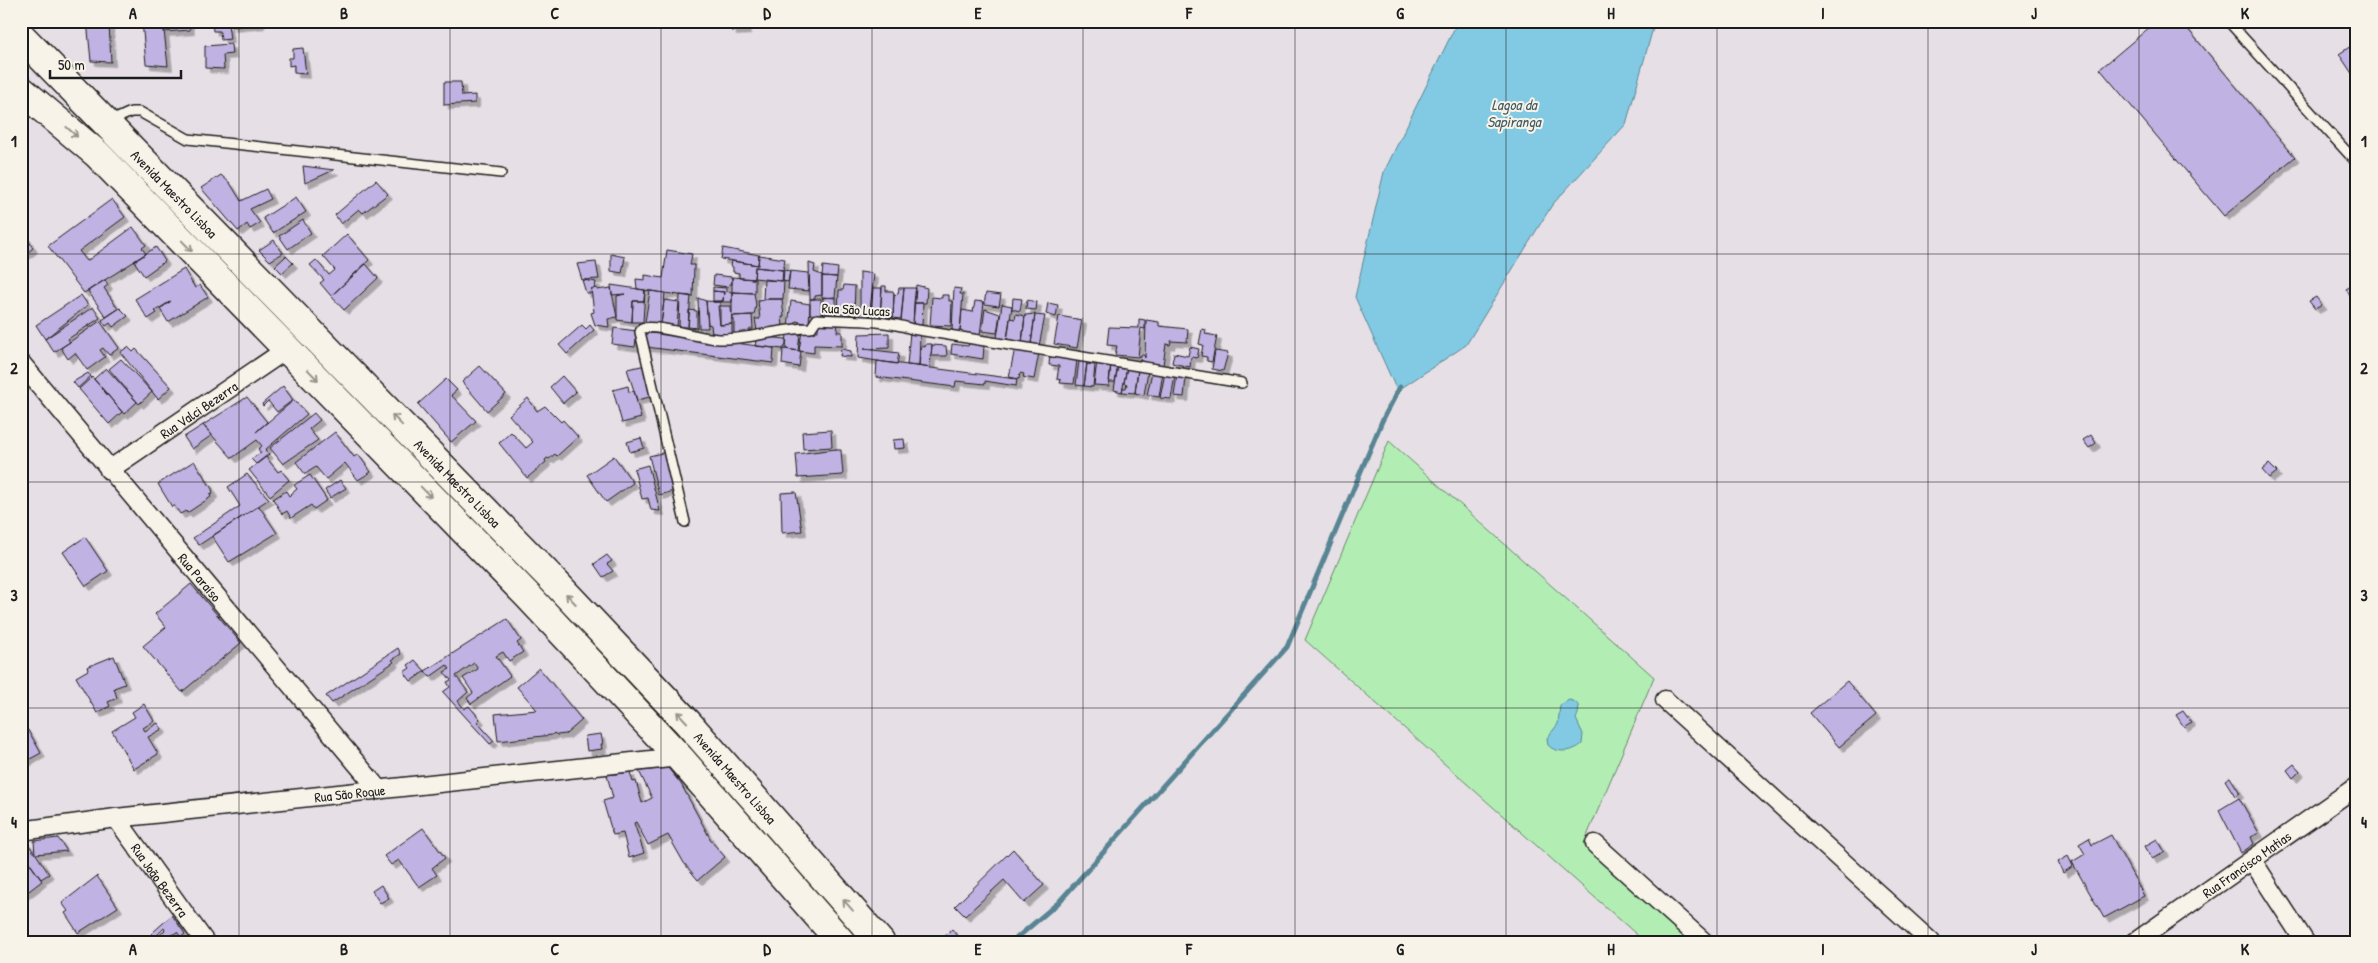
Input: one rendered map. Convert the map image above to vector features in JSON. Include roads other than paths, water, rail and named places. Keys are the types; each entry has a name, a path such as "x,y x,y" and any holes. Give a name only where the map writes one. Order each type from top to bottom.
{"highway":[{"name":"Avenida Maestro Lisboa","path":"21,36 551,578 688,724 880,942"},
{"name":"Avenida Maestro Lisboa","path":"26,101 97,154 528,596 679,757 841,942"}],"street":[{"name":"Rua Valci Bezerra","path":"109,470 288,349"},
{"name":"Rua Paraíso","path":"21,363 379,790"},
{"path":"1665,700 1931,942"},
{"name":"Rua São Roque","path":"21,830 679,757"},
{"name":"Rua Francisco Matias","path":"2135,942 2357,786"},
{"name":"Rua João Bezerra","path":"116,818 205,942"},
{"path":"1595,844 1704,942"},
{"path":"2252,860 2305,942"}],"lane":[{"path":"2242,21 2231,24 2357,163"},
{"path":"106,123 131,112 140,112 188,139 501,173"},
{"name":"Rua São Lucas","path":"685,522 640,332 644,328 717,339 740,339 756,334 811,328 817,319 884,323 1242,383"}],"water":[{"name":"Lagoa da Sapiranga","path":"1458,21 1655,21 1626,124 1552,205 1466,345 1397,391 1355,297 1384,172"},
{"path":"1569,700 1578,705 1576,719 1583,734 1582,744 1574,749 1565,751 1555,750 1548,745 1547,738 1558,724 1560,705"}],"waterway":[{"path":"1012,942 1058,903 1287,647 1382,421 1400,387"}]}
